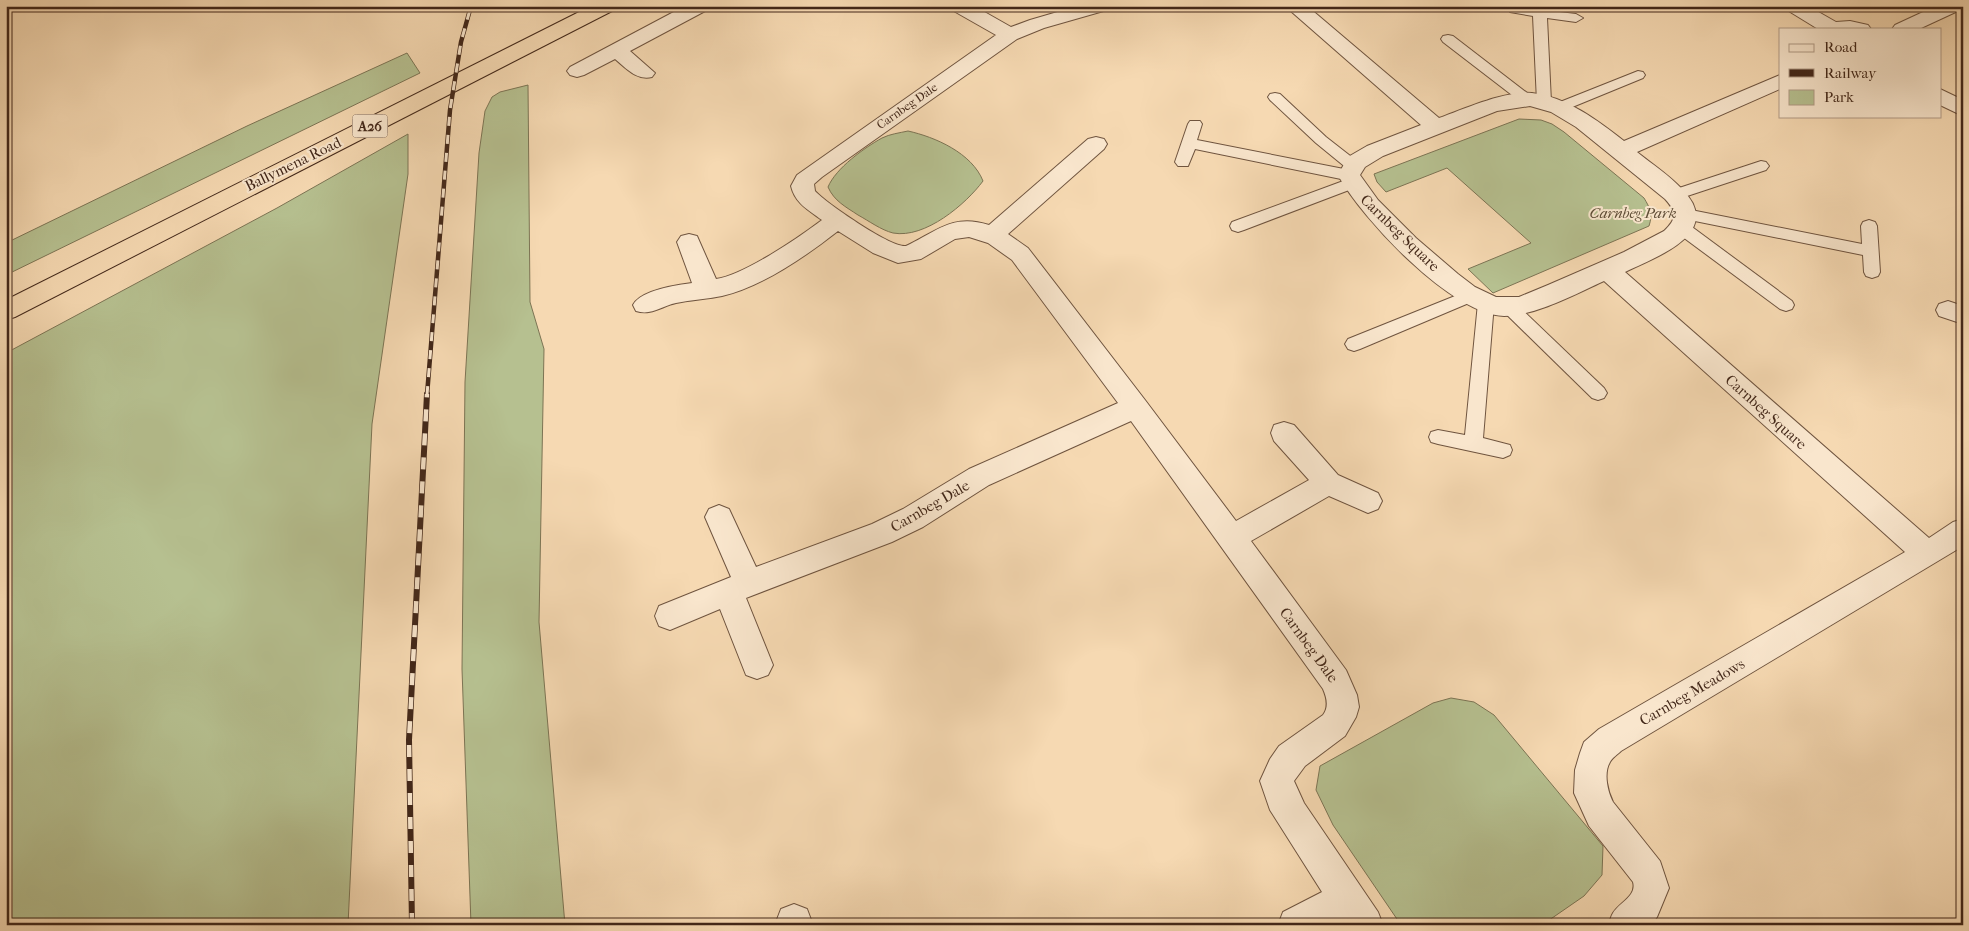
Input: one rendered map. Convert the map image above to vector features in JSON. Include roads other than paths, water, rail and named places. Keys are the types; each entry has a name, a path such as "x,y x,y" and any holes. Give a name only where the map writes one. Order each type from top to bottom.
{"highway":[{"name":"Ballymena Road","path":"6,311 607,6"}],"street":[{"path":"577,71 700,6"},
{"path":"960,6 1010,35 1038,24 1100,6"},
{"path":"1295,6 1436,127"},
{"path":"1794,6 1829,28"},
{"path":"1904,28 1953,6"},
{"path":"1840,28 1856,28"},
{"name":"Carnbeg Dale","path":"1010,35 814,172 805,180 802,186 804,194 812,202 896,254 913,253 945,234 960,229 976,229 992,235 1005,242 1020,254 1136,407 1335,680 1341,691 1344,705 1339,720 1326,732 1292,756 1283,767 1277,781 1282,798 1292,815 1356,912 1296,925"},
{"path":"616,50 645,73"},
{"path":"1622,151 1779,81"},
{"path":"1942,97 1963,109"},
{"path":"1351,174 1365,155 1436,127 1493,106 1543,103 1579,119 1622,151 1681,212"},
{"path":"992,235 1096,144"},
{"name":"Carnbeg Square","path":"1351,174 1373,210 1445,277 1478,300 1509,307 1534,301 1658,245 1681,212"},
{"path":"646,305 671,295 722,287 737,282 808,242 838,218"},
{"path":"689,242 701,270 706,289"},
{"name":"Carnbeg Square","path":"1606,270 1927,554"},
{"name":"Carnbeg Dale","path":"670,616 738,587 882,533 913,518 979,477 1136,407"},
{"path":"1284,433 1328,483 1368,501"},
{"path":"1231,538 1328,483"},
{"path":"719,517 757,666"},
{"name":"Carnbeg Meadows","path":"1626,925 1645,905 1652,888 1648,873 1601,814 1591,793 1591,770 1596,753 1610,740 1963,531"}],"lane":[{"path":"1515,9 1576,18"},
{"path":"1540,13 1543,103"},
{"path":"1448,39 1543,103"},
{"path":"1543,103 1638,75"},
{"path":"1275,97 1321,140 1351,174"},
{"path":"1183,162 1195,124"},
{"path":"1190,143 1351,174"},
{"path":"1681,212 1761,166"},
{"path":"1238,226 1351,174"},
{"path":"1681,212 1871,251"},
{"path":"1681,212 1786,305"},
{"path":"1869,226 1872,272"},
{"path":"1354,344 1478,300 1474,444"},
{"path":"1509,307 1598,393"},
{"path":"1438,437 1503,450"}],"railway":[{"path":"427,395 450,110 461,42 471,6"},
{"path":"412,925 409,740 427,394"}],"park label":[{"name":"Carnbeg Park","path":"1633,213"}]}
